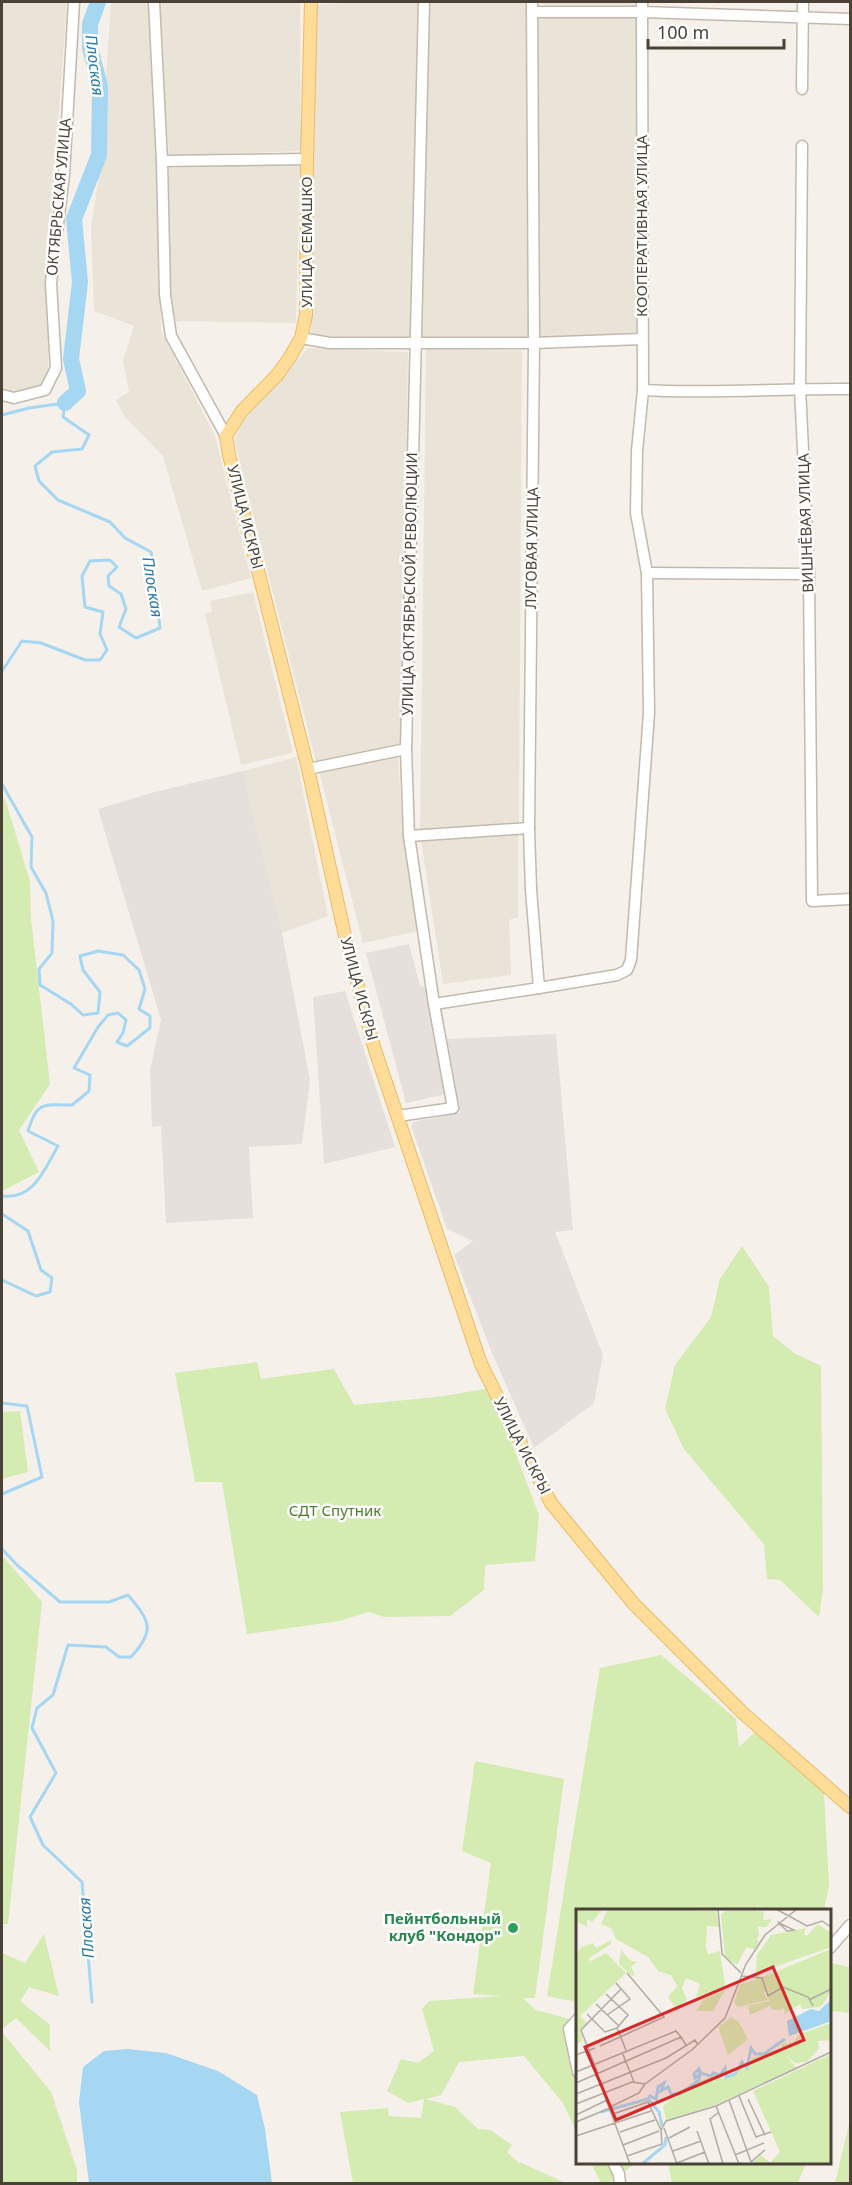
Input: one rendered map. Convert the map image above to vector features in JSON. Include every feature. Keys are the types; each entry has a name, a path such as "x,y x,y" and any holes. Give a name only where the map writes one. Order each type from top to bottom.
{"main road":[{"name":"УЛИЦА СЕМАШКО","path":"226,436 242,411 278,374 301,338 306,315 311,2"},
{"name":"УЛИЦА ИСКРЫ","path":"226,436 308,769 349,954 375,1050 481,1364 550,1503 633,1603 744,1714 850,1807"}],"street":[{"name":"ОКТЯБРЬСКАЯ УЛИЦА","path":"2,395 14,398 45,390 56,368 51,283 64,174 74,2"},
{"path":"154,2 162,161 165,295 171,336 226,436"},
{"name":"УЛИЦА ОКТЯБРЬСКОЙ РЕВОЛЮЦИИ","path":"398,1116 453,1108 434,1004 409,836 406,749 424,2"},
{"path":"802,89 803,2"},
{"path":"532,7 642,7 850,19"},
{"name":"ЛУГОВАЯ УЛИЦА","path":"532,7 534,343 529,828 531,890 539,988"},
{"name":"КООПЕРАТИВНАЯ УЛИЦА","path":"539,988 617,975 627,970 631,960 649,714 647,573 636,513 637,451 643,390 642,7"},
{"name":"ВИШНЁВАЯ УЛИЦА","path":"802,146 800,388 809,574 812,901 850,899"},
{"path":"162,161 307,159"},
{"path":"301,338 330,343 534,343 642,339"},
{"path":"643,390 684,392 800,388 850,389"},
{"path":"647,573 809,574"},
{"path":"308,769 406,749"},
{"path":"409,836 529,828"},
{"path":"434,1004 539,988"},
{"path":"831,1947 850,1925"},
{"path":"576,2021 568,2029 576,2063"},
{"path":"614,2164 619,2174 620,2184"}],"shaded area":[{"path":"2,2 67,2 49,250 48,379 34,391 17,393 2,390"},
{"path":"111,2 151,2 158,141 161,331 215,436 251,578 202,591 163,456 124,416 116,400 129,392 123,361 134,326 94,311 91,227 99,176"},
{"path":"158,2 300,2 301,151 169,156"},
{"path":"355,2 420,2 413,339 311,339 313,5"},
{"path":"428,2 527,2 529,338 420,338"},
{"path":"537,2 639,2 635,7 550,7"},
{"path":"537,16 637,16 639,331 637,334 544,339 538,332"},
{"path":"300,163 296,323 173,321 165,168"},
{"path":"308,348 408,352 402,745 316,762 234,440 244,421"},
{"path":"426,348 522,351 519,824 420,832"},
{"path":"253,592 293,753 241,765 205,614 212,612 210,601"},
{"path":"398,756 403,838 419,931 363,943 319,771"},
{"path":"296,757 328,916 282,933 243,771"},
{"path":"243,771 282,933 310,1080 302,1144 249,1147 253,1218 166,1223 161,1126 152,1127 150,1070 161,1020 98,809 154,792"},
{"path":"518,832 518,917 509,920 511,975 443,984 421,840"},
{"path":"409,944 420,986 426,987 448,1094 406,1103 366,953"},
{"path":"345,991 395,1147 324,1164 313,997"},
{"path":"556,1034 573,1230 555,1232 603,1355 594,1403 534,1448 492,1353 454,1255 473,1241 447,1229 411,1126 413,1122 460,1113 447,1039"}],"green space":[{"path":"2,795 30,881 31,919 50,1084 19,1130 39,1172 2,1191"},
{"path":"742,1246 769,1287 773,1336 794,1353 821,1366 823,1590 819,1617 780,1580 767,1579 764,1544 684,1449 665,1409 675,1365 711,1317 720,1279"},
{"name":"СДТ Спутник","path":"257,1362 261,1379 334,1369 354,1405 437,1397 491,1388 539,1515 535,1561 485,1565 484,1590 450,1616 384,1617 369,1612 339,1621 247,1634 222,1482 195,1482 175,1373"},
{"path":"20,1411 28,1472 2,1479 2,1412"},
{"path":"2,1555 42,1602 8,1924 2,1924"},
{"path":"661,1655 736,1719 739,1747 756,1731 824,1792 829,1886 824,1909 759,1909 757,1904 757,1909 576,1909 576,2002 547,1996 600,1668"},
{"path":"475,1761 564,1779 535,1998 523,1998 536,2010 576,2021 576,2131 563,2103 524,2056 459,2062 441,2095 426,2099 455,2107 478,2129 490,2130 512,2145 507,2152 520,2164 520,2162 565,2183 353,2183 340,2112 388,2108 389,2116 421,2118 424,2099 408,2103 387,2091 401,2059 418,2063 434,2051 422,2009 429,2001 502,1996 473,1994 491,1863 462,1851"},
{"path":"44,1934 59,1996 29,1987 20,2001 50,2025 50,2051 16,2018 2,2029 2,1953 25,1963"},
{"path":"831,1963 850,1967 850,2013 831,2011"},
{"path":"2,2032 51,2092 77,2170 77,2183 2,2183"},
{"path":"850,2120 850,2183 835,2183"},
{"path":"592,2164 635,2164 607,2184 599,2183"},
{"path":"668,2164 806,2164 798,2183 672,2184"}],"water":[{"path":"128,2049 166,2053 218,2071 257,2095 265,2129 272,2183 89,2183 79,2102 83,2067 104,2051"}],"waterway":[{"name":"Плоская","path":"65,403 78,391 71,359 80,282 74,219 99,155 100,86 90,48 90,24 98,2"},
{"name":"Плоская","path":"2,415 29,408 65,403 63,417 89,435 82,449 52,452 35,466 39,481 58,500 110,522 125,538 151,552 160,628 136,638 119,627 126,609 121,594 109,586 108,576 117,567 110,560 90,561 82,576 85,607 103,612 100,634 107,650 100,660 85,660 41,643 22,641 2,671"},
{"name":"Плоская","path":"2,784 32,837 31,867 46,893 53,921 52,953 39,969 40,985 71,1004 83,1015 98,1013 100,992 83,970 80,956 98,951 123,955 139,970 145,989 139,1009 150,1016 150,1028 127,1046 117,1042 123,1033 126,1020 118,1013 108,1015 98,1027 74,1068 90,1075 89,1091 72,1105 42,1107 31,1121 28,1131 58,1146 43,1173 37,1182 22,1193 2,1196"},
{"name":"Плоская","path":"2,1214 28,1231 41,1270 52,1278 50,1292 36,1296 2,1280"},
{"name":"Плоская","path":"2,1403 27,1406 42,1477 2,1494"},
{"name":"Плоская","path":"2,1549 60,1602 109,1602 128,1595 142,1612 147,1626 144,1640 131,1657 119,1657 106,1647 68,1645 53,1695 37,1708 32,1728 56,1773 30,1817 43,1845 82,1882 92,2002"}],"place":[{"name":"Пейнтбольный клуб \"Кондор\"","path":"513,1928"}]}
